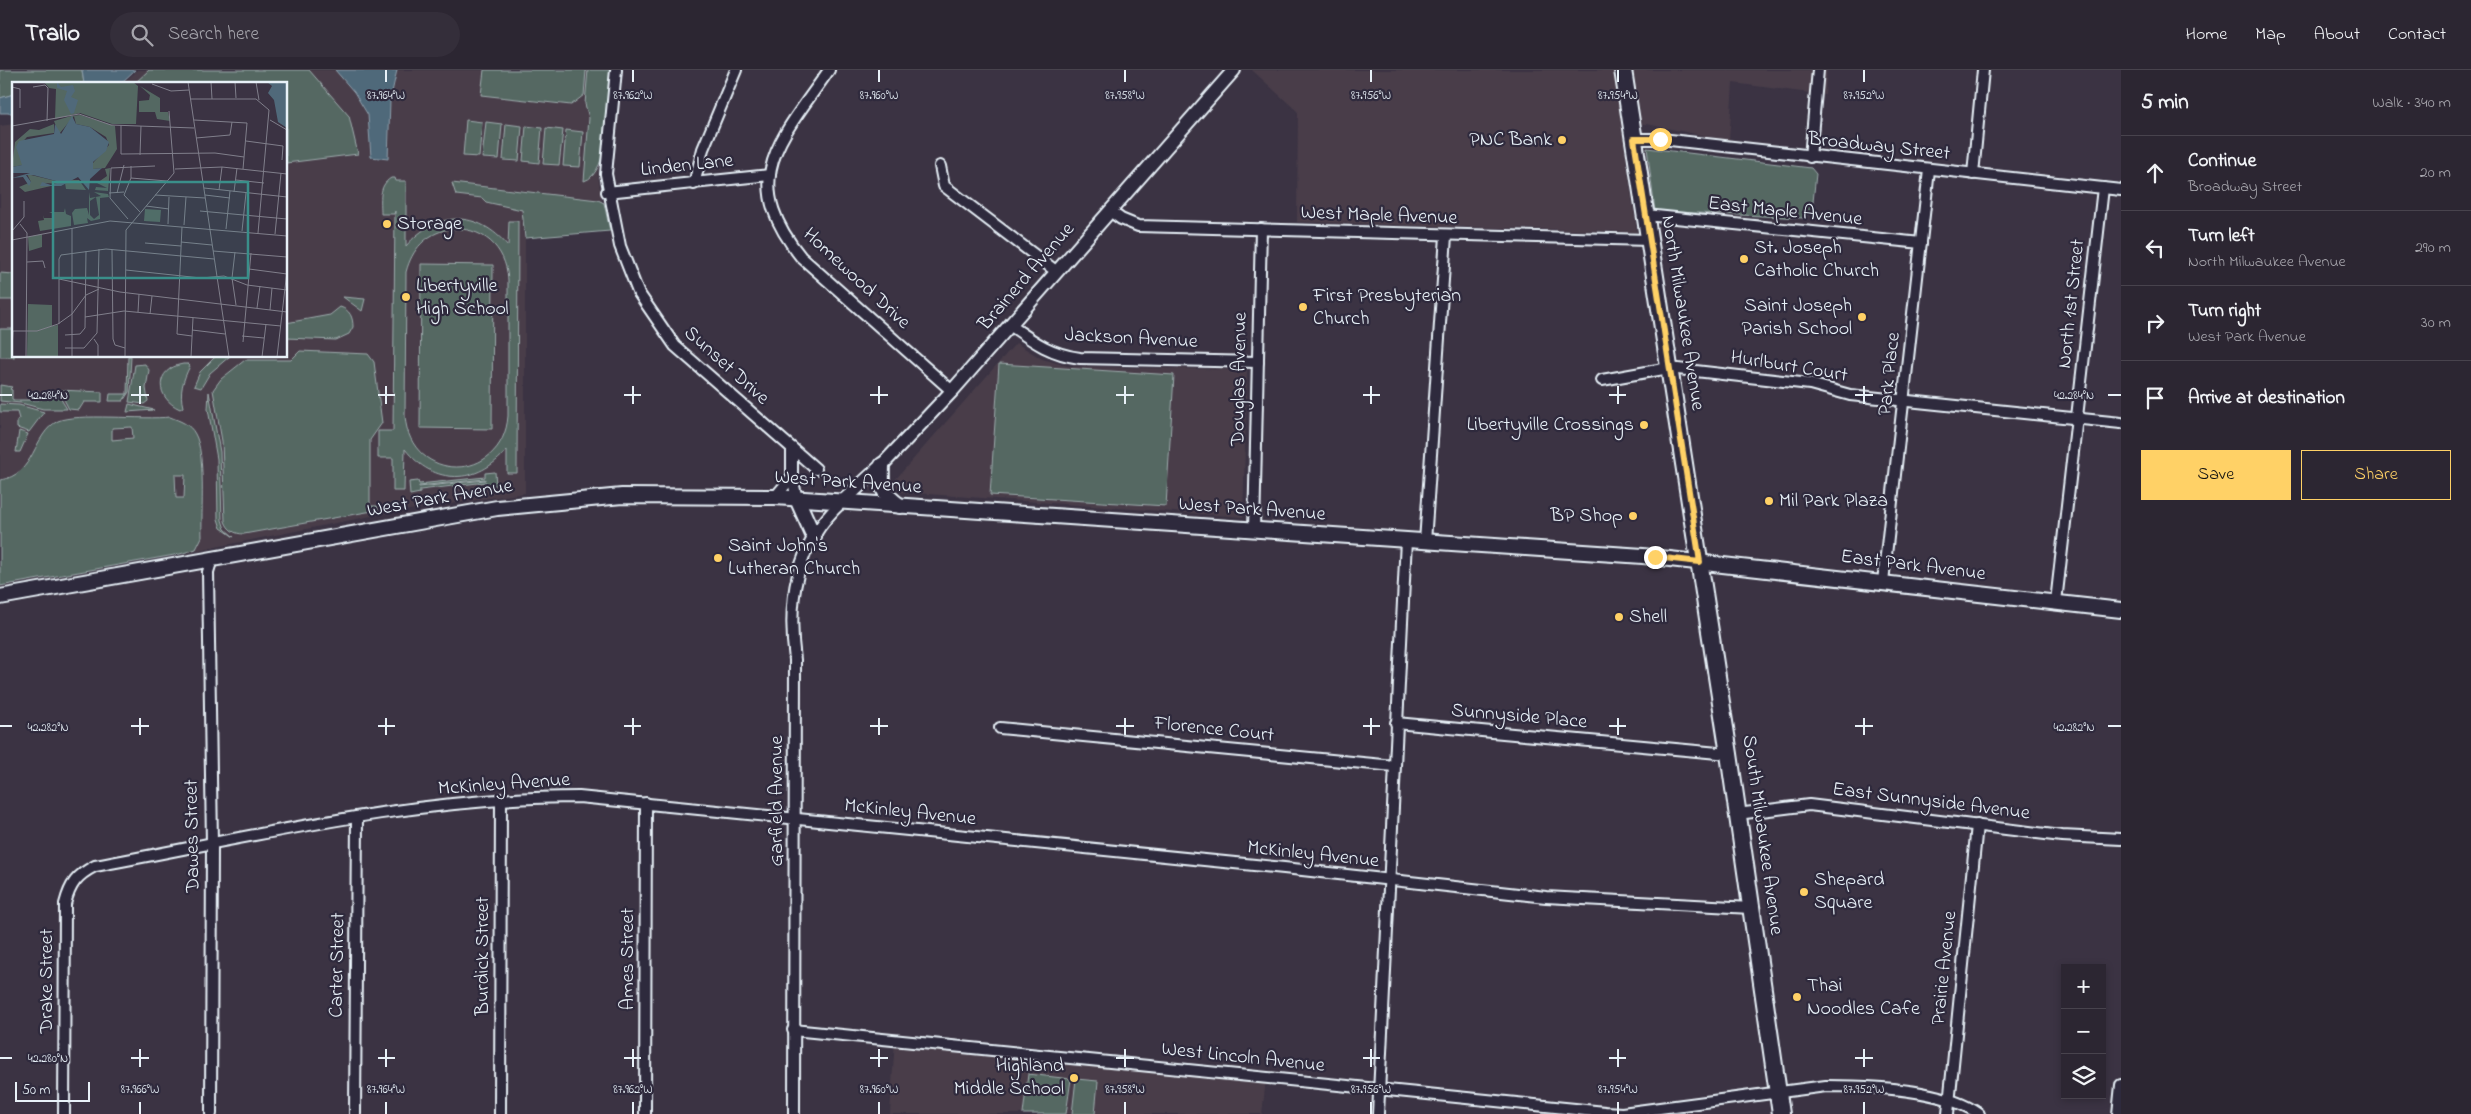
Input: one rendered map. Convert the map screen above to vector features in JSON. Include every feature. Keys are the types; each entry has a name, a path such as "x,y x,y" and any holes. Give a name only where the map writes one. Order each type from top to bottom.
{"main road":[{"name":"North Milwaukee Avenue","path":"1623,70 1700,562"},
{"path":"882,465 882,489 886,496 901,506"},
{"name":"West Park Avenue","path":"0,597 497,508 617,496 775,497 1643,556 1700,562"},
{"path":"797,499 814,537"},
{"name":"East Park Avenue","path":"1700,562 2121,610"},
{"name":"South Milwaukee Avenue","path":"1700,562 1781,1114"}],"street":[{"name":"Sunset Drive","path":"616,70 606,174 620,246 629,273 650,313 675,346 816,469"},
{"path":"694,184 703,149 736,70"},
{"name":"Homewood Drive","path":"829,70 795,115 774,154 770,175 774,211 785,235 801,258 952,391"},
{"name":"Brainerd Avenue","path":"842,502 882,465 952,391 1234,70"},
{"path":"1810,157 1818,70"},
{"path":"1973,174 1983,70"},
{"name":"Broadway Street","path":"1634,139 1660,139 2121,190"},
{"path":"940,166 944,186 1057,272"},
{"name":"Park Place","path":"1883,582 1929,170"},
{"name":"Linden Lane","path":"608,192 770,175"},
{"name":"North 1st Street","path":"2056,602 2103,188"},
{"name":"West Maple Avenue","path":"1110,211 1121,219 1138,226 1446,236 1650,240"},
{"name":"East Maple Avenue","path":"1646,215 1921,243"},
{"name":"Douglas Avenue","path":"1254,530 1262,229"},
{"path":"1425,542 1446,236"},
{"name":"Jackson Avenue","path":"1010,325 1050,352 1072,357 1258,362"},
{"name":"Hurlburt Court","path":"1602,380 1669,368 1810,384 1850,395 2121,423"},
{"path":"792,448 792,477 797,499"},
{"path":"775,497 792,477"},
{"name":"Garfield Avenue","path":"794,1114 795,660 791,628 793,587 801,561 814,537 830,513 842,502"},
{"path":"1378,1114 1406,540"},
{"name":"Dawes Street","path":"211,1114 212,844 208,572 212,559"},
{"name":"Sunnyside Place","path":"1396,723 1729,754"},
{"name":"Florence Court","path":"1000,728 1394,766"},
{"name":"McKinley Avenue","path":"73,880 95,866 304,825 501,799 578,797 1284,868 1546,897 1751,908"},
{"name":"Burdick Street","path":"500,1114 501,799"},
{"name":"Ames Street","path":"645,1114 646,803"},
{"name":"East Sunnyside Avenue","path":"1737,814 1809,805 2062,836 2121,839"},
{"name":"Carter Street","path":"355,1114 357,817"},
{"name":"Prairie Avenue","path":"1948,1114 1977,825"},
{"name":"Drake Street","path":"64,1114 65,904 73,880"},
{"name":"West Lincoln Avenue","path":"793,1030 1622,1113 1826,1086 1863,1086 1922,1094 1963,1105 1979,1114"},
{"path":"2118,1114 2121,1086"}],"shaded area":[{"name":"Libertyville High School","path":"138,70 611,70 598,174 606,231 525,238 525,493 381,514 0,587 0,126 12,124 12,358 288,358 288,82 124,82"},
{"path":"1252,70 1827,70 1825,95 1733,83 1729,141 1647,124 1621,124 1637,232 1297,222 1298,112"},
{"path":"1016,343 1042,359 1068,366 1247,370 1243,517 900,492 894,481"},
{"name":"Highland Middle School","path":"895,1040 1266,1079 1262,1114 890,1114"}],"green space":[{"path":"0,70 82,70 84,82 12,82 12,95 0,98"},
{"path":"149,70 309,70 349,116 358,154 288,163 288,82 136,82"},
{"path":"484,70 586,70 584,95 571,105 481,95"},
{"path":"588,70 611,70 609,114 604,149 593,175 584,181 589,118 585,104"},
{"path":"466,120 482,122 479,157 463,156"},
{"path":"486,122 502,124 499,159 482,158"},
{"path":"506,124 522,126 519,161 503,160"},
{"path":"526,126 542,128 539,163 523,161"},
{"path":"546,128 563,130 559,165 543,164"},
{"path":"566,130 583,132 580,167 563,166"},
{"path":"1647,148 1811,168 1816,174 1812,211 1804,218 1655,211"},
{"path":"395,178 396,181 406,181 406,246 418,234 431,226 457,219 471,221 484,226 496,234 508,246 509,221 518,221 517,473 507,473 507,450 495,462 482,470 469,475 456,476 442,475 429,470 416,461 405,449 404,491 393,491 393,458 378,458 378,431 393,431 395,211 394,214 381,214 381,194 387,181","holes":["461,229 482,235 490,241 503,258 506,268 508,280 508,416 502,438 490,454 475,464 456,467 438,464 422,454 411,438 405,416 406,272 412,256 427,239 441,231"]},
{"path":"452,183 598,200 604,203 610,231 525,238 522,210 486,202 482,198 456,195"},
{"path":"421,264 493,265 492,429 420,428"},
{"path":"0,273 12,274 12,300 0,300"},
{"path":"343,297 365,299 362,311"},
{"path":"340,307 349,312 352,317 353,327 349,334 336,340 288,338 288,323 330,315"},
{"path":"0,329 12,329 12,357 0,357"},
{"path":"300,351 368,354 374,362 382,423 370,440 370,506 377,506 378,510 244,534 235,532 228,527 225,521 222,441 213,390 221,379 245,360 291,360"},
{"path":"128,358 131,358 129,392 123,401 109,401 110,394 127,394"},
{"path":"214,358 228,358 210,373 201,388 194,386 200,372"},
{"path":"145,364 149,370 146,388 148,401 144,404 129,402 135,365"},
{"path":"183,364 190,366 182,386 183,407 180,409 166,398 161,384 167,372"},
{"path":"999,364 1174,375 1166,506 990,495"},
{"path":"0,385 12,387 10,389 12,390 12,399 14,400 39,400 42,395 48,395 48,391 55,392 67,409 43,409 21,403 0,401"},
{"path":"59,390 102,392 102,402 84,402 79,410 69,409"},
{"path":"209,392 220,452 222,520 225,529 234,537 221,528 218,519 217,459 208,409"},
{"path":"0,404 19,405 44,412 29,432 17,428 17,420 19,419 17,412 0,412"},
{"path":"129,404 154,410 127,412"},
{"path":"79,417 170,417 184,423 193,431 198,443 202,469 202,537 196,549 180,554 0,586 0,480 12,477 21,470 43,435 58,421","holes":["132,427 133,438 112,440 112,428","175,475 185,475 184,498 176,498"]},
{"path":"19,431 28,434 20,452 16,452"},
{"path":"495,472 496,485 486,486 486,482 420,490 420,493 410,495 409,482 418,481 419,484 485,477 485,473","holes":["485,479 485,480 419,487"]},
{"path":"1028,1074 1071,1079 1066,1114 1023,1114"},
{"path":"1076,1079 1098,1081 1095,1114 1072,1114"}],"water":[{"path":"82,70 135,70 122,82 84,82"},
{"path":"335,70 397,70 390,101 388,159 371,157 368,115 354,92"},
{"path":"12,95 12,113 0,113 0,98"}],"place":[{"name":"PNC Bank","path":"1562,140"},
{"name":"Storage","path":"387,224"},
{"name":"St. Joseph Catholic Church","path":"1744,259"},
{"name":"Libertyville High School","path":"406,297"},
{"name":"First Presbyterian Church","path":"1303,307"},
{"name":"Saint Joseph Parish School","path":"1862,317"},
{"name":"Libertyville Crossings","path":"1644,425"},
{"name":"Mil Park Plaza","path":"1769,501"},
{"name":"BP Shop","path":"1633,516"},
{"name":"Saint John's Lutheran Church","path":"718,558"},
{"name":"Shell","path":"1619,617"},
{"name":"Shepard Square","path":"1804,892"},
{"name":"Thai Noodles Cafe","path":"1797,997"},
{"name":"Highland Middle School","path":"1074,1078"}],"route":[{"path":"1655,557 1700,562 1634,139 1660,139"}]}
